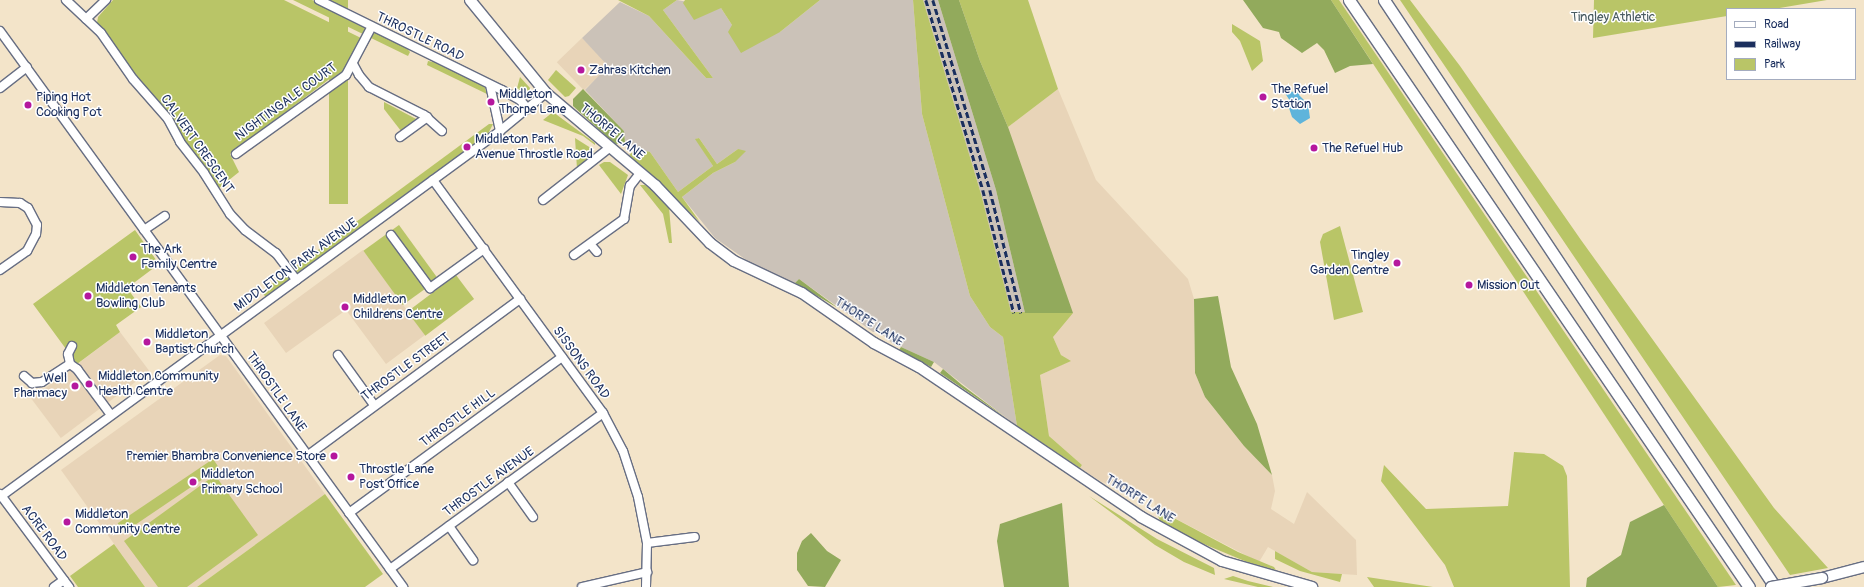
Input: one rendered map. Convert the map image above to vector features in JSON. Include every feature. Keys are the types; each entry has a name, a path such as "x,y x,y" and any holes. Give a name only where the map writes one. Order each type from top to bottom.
{"highway":[{"path":"1349,0 1749,587"},
{"path":"1384,0 1775,587"}],"main road":[{"name":"THORPE LANE","path":"470,0 546,93 669,198 710,243 734,261 802,293 874,343 919,367 1141,517 1222,561 1312,587"},
{"path":"1771,587 1822,578 1864,567"}],"street":[{"name":"CALVERT CRESCENT","path":"66,0 101,33 133,79 168,119 180,142 204,173 230,214 245,230 276,253 296,280"},
{"path":"86,19 106,0"},
{"name":"THROSTLE ROAD","path":"319,0 520,100 528,109"},
{"name":"NIGHTINGALE COURT","path":"236,154 346,75 372,26"},
{"name":"THROSTLE LANE","path":"0,31 403,587"},
{"path":"353,64 359,75 370,87 428,117 442,131"},
{"path":"0,88 27,67"},
{"path":"490,85 500,131"},
{"name":"MIDDLETON PARK AVENUE","path":"0,495 500,131 546,93"},
{"path":"400,137 428,117"},
{"path":"543,200 609,148"},
{"path":"574,256 591,245 624,219 630,186 640,173"},
{"name":"SISSONS ROAD","path":"433,180 603,413 623,451 638,497 647,543 646,587"},
{"path":"0,202 11,200 28,208 34,216 37,230 33,243 27,251 0,270"},
{"path":"144,230 165,216"},
{"path":"391,235 430,288 484,249"},
{"path":"591,245 596,252"},
{"name":"THROSTLE STREET","path":"307,456 374,405 520,299"},
{"path":"72,346 68,354 70,364 77,369 111,415"},
{"path":"338,354 374,405"},
{"name":"THROSTLE HILL","path":"349,513 562,357"},
{"path":"24,376 32,383 42,382 70,364"},
{"name":"THROSTLE AVENUE","path":"390,569 603,413"},
{"path":"508,482 533,517"},
{"name":"ACRE ROAD","path":"0,495 69,587"},
{"path":"449,526 473,560"},
{"path":"647,543 695,537"},
{"path":"582,587 647,572"},
{"path":"54,587 64,580"}],"shaded area":[{"path":"677,0 721,8 732,25 780,32 820,0 913,0 922,114 970,296 990,327 1003,337 1017,426 934,362 892,343 879,332 873,332 799,279 795,283 755,266 715,238 682,197 713,173 735,162 738,149 717,164 699,138 696,139 713,166 678,192 650,152 634,150 625,143 624,131 585,90 608,66 582,38 620,2 649,16 706,78 713,78 663,10"},
{"path":"923,0 938,0 996,190 1025,313 1011,313 981,194"},
{"path":"582,38 609,66 584,90 557,62"},
{"path":"1058,89 1096,180 1188,279 1194,299 1195,373 1205,397 1244,446 1272,475 1275,491 1271,509 1294,524 1307,492 1356,540 1357,575 1312,572 1268,547 1259,562 1155,508 1154,499 1102,482 1080,468 1082,465 1049,436 1040,375 1070,361 1061,355 1053,337 1008,127"},
{"name":"Middleton Childrens Centre","path":"363,250 425,335 386,364 346,310 286,353 264,323"},
{"name":"Middleton Community Health Centre","path":"120,332 149,371 61,438 31,399"},
{"name":"Middleton Primary School","path":"220,355 226,356 325,494 197,587 145,587 61,470"}],"green space":[{"path":"113,0 284,0 361,38 351,58 336,74 230,154 239,172 219,188 183,138 174,119 138,79 97,23 98,17"},
{"path":"293,0 312,0 404,45 410,52 408,56"},
{"path":"329,0 348,0 348,204 329,204"},
{"path":"618,0 677,0 663,10 713,78 706,78 649,16"},
{"path":"685,0 820,0 780,32 741,53 728,32 732,25 721,8 694,20 683,3"},
{"path":"913,0 923,0 981,194 1011,312 1073,313 1053,337 1061,355 1071,361 1040,375 1049,436 1082,465 1080,468 1017,426 1003,337 990,327 970,296 922,114"},
{"path":"938,0 959,0 980,61 1008,127 1073,313 1025,313 996,190"},
{"path":"959,0 1028,0 1058,89 1008,127 980,61"},
{"path":"1243,0 1331,0 1373,64 1350,66 1335,73 1324,50 1317,43 1302,53 1281,38 1279,32 1263,28"},
{"path":"1331,0 1339,0 1736,585 1718,587"},
{"path":"1400,0 1410,0 1460,66 1581,240 1774,508 1828,568 1790,575"},
{"name":"Tingley Athletic","path":"1594,0 1827,0 1779,8 1726,8 1726,16 1593,38"},
{"path":"1232,24 1260,41 1263,61 1252,71 1240,41 1232,32"},
{"path":"428,61 444,64 484,85 487,94 427,65"},
{"path":"556,70 576,88 569,96 565,97 548,80"},
{"path":"520,77 530,88 528,96 516,92"},
{"path":"583,89 624,131 625,143 615,144 573,106 573,99"},
{"path":"384,102 418,120 401,131 384,109"},
{"path":"553,112 595,143 595,145 583,136 543,120"},
{"path":"489,124 493,124 488,134 266,297 261,292"},
{"path":"575,138 594,150 591,159 577,169"},
{"path":"699,138 717,164 738,149 746,151 735,162 713,173 682,197 700,222 629,155 637,149 650,152 678,192 713,166 695,139"},
{"path":"604,162 610,162 628,175 621,194 599,165"},
{"path":"640,185 645,185 657,194 669,207 672,243 669,243 663,214"},
{"path":"399,225 438,279 403,305 363,251"},
{"path":"1340,226 1363,312 1334,320 1320,242 1323,234"},
{"name":"Middleton Tenants Bowling Club","path":"135,230 159,264 127,288 141,307 116,325 120,332 77,364 33,304"},
{"path":"456,275 474,299 425,336 407,312"},
{"path":"799,279 838,308 795,283"},
{"path":"1218,296 1231,367 1257,424 1272,475 1244,446 1205,397 1195,373 1194,299"},
{"path":"901,347 934,362 931,367 899,350"},
{"path":"943,369 962,385 1005,417 940,373"},
{"path":"1514,452 1544,454 1563,466 1567,476 1570,587 1454,587 1445,565 1381,481 1384,465 1426,509 1508,506"},
{"path":"213,459 219,468 124,532 118,523"},
{"path":"215,475 258,535 187,587 158,587 124,541"},
{"path":"325,494 383,574 365,587 197,587"},
{"path":"1089,496 1157,539 1214,568 1215,575 1184,562 1155,545"},
{"path":"1062,503 1069,587 1004,587 997,541 1000,524"},
{"path":"1664,505 1718,587 1586,587 1587,578 1621,555 1630,522"},
{"path":"1155,508 1238,552 1274,567 1276,570 1247,562 1194,540 1160,521"},
{"path":"811,533 827,551 841,560 825,587 808,586 797,570 797,553 802,541"},
{"path":"114,544 145,587 78,587 70,576"},
{"path":"1275,551 1312,572 1342,574 1340,582 1300,571 1275,559"},
{"path":"1233,576 1273,587 1258,587 1224,579"},
{"path":"1367,577 1433,587 1374,587"}],"water":[{"path":"1302,90 1299,95 1308,104 1310,118 1300,124 1292,117 1288,105 1290,101 1285,93"}],"railway":[{"path":"926,0 983,190 1014,313"},
{"path":"933,0 990,190 1021,313"}],"place":[{"name":"Zahras Kitchen","path":"581,70"},
{"name":"The Refuel Station","path":"1263,97"},
{"name":"Middleton Thorpe Lane","path":"491,102"},
{"name":"Piping Hot Cooking Pot","path":"28,105"},
{"name":"Middleton Park Avenue Throstle Road","path":"467,147"},
{"name":"The Refuel Hub","path":"1314,148"},
{"name":"The Ark Family Centre","path":"133,257"},
{"name":"Tingley Garden Centre","path":"1397,263"},
{"name":"Mission Out","path":"1469,285"},
{"name":"Middleton Tenants Bowling Club","path":"88,296"},
{"name":"Middleton Childrens Centre","path":"345,307"},
{"name":"Middleton Baptist Church","path":"147,342"},
{"name":"Middleton Community Health Centre","path":"89,384"},
{"name":"Well Pharmacy","path":"75,386"},
{"name":"Premier Bhambra Convenience Store","path":"334,456"},
{"name":"Throstle Lane Post Office","path":"351,477"},
{"name":"Middleton Primary School","path":"193,482"},
{"name":"Middleton Community Centre","path":"67,522"}]}
